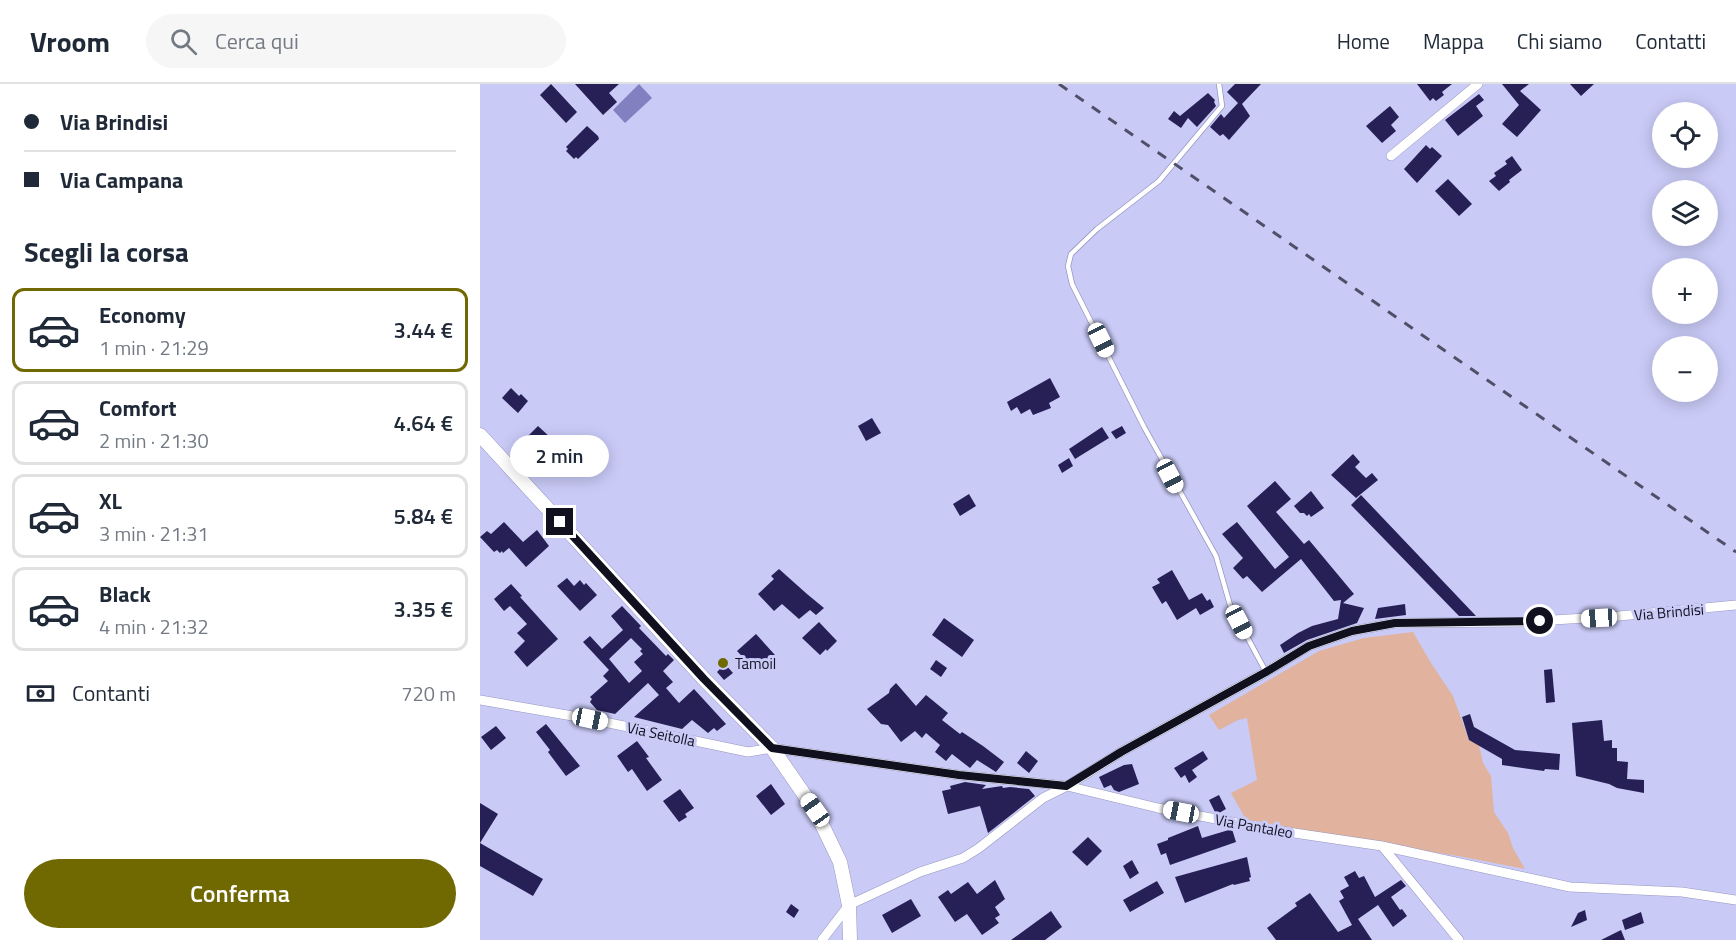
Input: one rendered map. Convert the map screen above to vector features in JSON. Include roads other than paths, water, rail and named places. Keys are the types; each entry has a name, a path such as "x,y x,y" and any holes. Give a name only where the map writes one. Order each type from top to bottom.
{"main road":[{"path":"480,435 704,679 772,748 815,810 840,861 849,905 850,940"}],"street":[{"path":"1391,156 1478,84"},
{"name":"Via Brindisi","path":"849,905 920,872 963,858 1042,798 1309,646 1352,631 1395,623 1520,622 1736,605"},
{"name":"Via Seitolla","path":"480,700 590,719 740,750 758,751 772,748"},
{"name":"Via Pantaleo","path":"772,748 959,775 1066,786 1158,808 1263,828 1382,846 1570,887 1682,892 1736,900"},
{"path":"1382,846 1455,939"},
{"path":"822,940 849,905"}],"lane":[{"path":"1219,84 1222,106 1203,130 1159,182 1097,229 1071,254 1068,266 1072,284 1125,392 1178,492 1216,556 1230,605 1266,672"}],"railway":[{"path":"1059,84 1736,552"}],"place":[{"name":"Tamoil","path":"723,663"}]}
